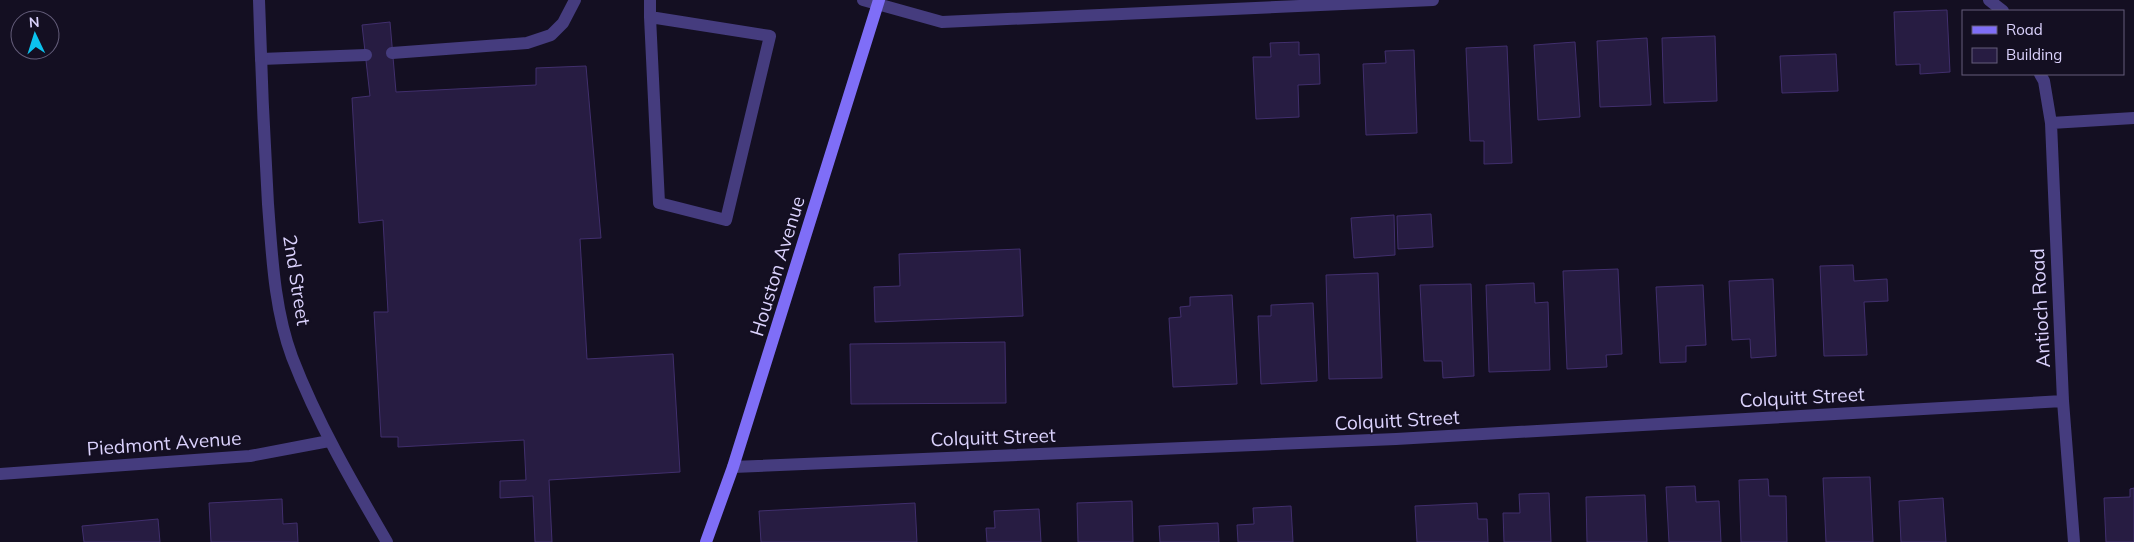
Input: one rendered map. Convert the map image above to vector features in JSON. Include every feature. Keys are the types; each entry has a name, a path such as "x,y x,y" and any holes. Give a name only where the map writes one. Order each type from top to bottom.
{"street":[{"name":"2nd Street","path":"259,0 263,116 272,258 279,310 292,356 329,441 386,542"},
{"path":"392,53 527,43 551,35 563,23 575,0"},
{"path":"650,0 650,17 659,203 726,220 770,36 650,17"},
{"path":"863,0 879,2 942,22 1433,0"},
{"path":"1989,0 2003,10"},
{"name":"Houston Avenue","path":"706,542 733,467 879,2"},
{"path":"261,59 366,55"},
{"name":"Antioch Road","path":"2041,75 2044,81 2051,122 2063,401 2074,542"},
{"path":"2051,122 2134,118"},
{"name":"Colquitt Street","path":"733,467 1396,440 2063,401"},
{"name":"Piedmont Avenue","path":"0,474 250,456 329,441"}],"building":[{"path":"1947,10 1950,72 1920,74 1920,64 1896,65 1894,12"},
{"path":"390,22 396,92 536,85 536,68 586,66 601,238 580,239 587,359 673,354 680,472 549,480 552,542 535,542 533,496 500,498 500,481 526,480 524,440 398,447 398,437 381,437 374,312 388,312 383,220 359,223 352,98 370,96 362,25"},
{"path":"1715,36 1717,101 1664,103 1662,38"},
{"path":"1647,38 1651,105 1600,107 1597,41"},
{"path":"1299,42 1299,55 1319,54 1320,84 1298,85 1299,117 1256,119 1253,57 1271,57 1270,43"},
{"path":"1575,42 1580,117 1538,120 1534,45"},
{"path":"1507,46 1512,163 1484,164 1484,141 1470,141 1466,48"},
{"path":"1414,50 1417,133 1366,135 1363,64 1386,63 1385,51"},
{"path":"1836,54 1838,91 1782,93 1780,56"},
{"path":"1431,214 1433,247 1398,249 1397,216"},
{"path":"1394,215 1395,255 1354,258 1351,218"},
{"path":"1020,249 1023,316 875,322 874,287 900,286 899,254"},
{"path":"1853,265 1854,281 1887,279 1888,301 1864,302 1867,355 1824,356 1820,266"},
{"path":"1618,269 1622,354 1606,355 1607,367 1567,369 1563,271"},
{"path":"1378,273 1382,378 1329,379 1326,275"},
{"path":"1773,279 1776,356 1751,358 1750,339 1732,340 1729,281"},
{"path":"1534,283 1535,303 1548,302 1550,370 1489,372 1486,285"},
{"path":"1471,284 1474,376 1443,378 1442,361 1424,361 1420,285"},
{"path":"1703,285 1706,345 1686,346 1686,362 1660,363 1656,287"},
{"path":"1232,295 1237,384 1173,387 1169,318 1181,317 1180,307 1190,306 1190,297"},
{"path":"1313,303 1317,381 1261,384 1258,316 1271,316 1271,305"},
{"path":"1005,342 1006,403 851,404 850,344"},
{"path":"1870,477 1873,542 1826,542 1823,478"},
{"path":"1768,479 1769,496 1786,496 1787,542 1741,542 1739,480"},
{"path":"1695,486 1696,502 1719,501 1721,542 1669,542 1666,487"},
{"path":"2134,488 2134,542 2106,542 2104,498 2130,497 2130,489"},
{"path":"1549,493 1551,542 1504,542 1503,513 1520,513 1519,494"},
{"path":"1645,495 1647,542 1587,542 1586,497"},
{"path":"1943,498 1946,542 1901,542 1899,501"},
{"path":"282,499 283,524 297,523 298,542 211,542 209,503"},
{"path":"1132,501 1133,542 1078,542 1077,503"},
{"path":"915,503 917,542 761,542 759,511"},
{"path":"1477,503 1478,519 1487,519 1488,542 1417,542 1415,506"},
{"path":"1291,506 1293,542 1238,542 1237,525 1254,524 1253,508"},
{"path":"1039,509 1041,542 987,542 986,528 995,528 994,511"},
{"path":"158,519 160,542 84,542 82,526"},
{"path":"1218,523 1219,542 1160,542 1159,526"}]}
